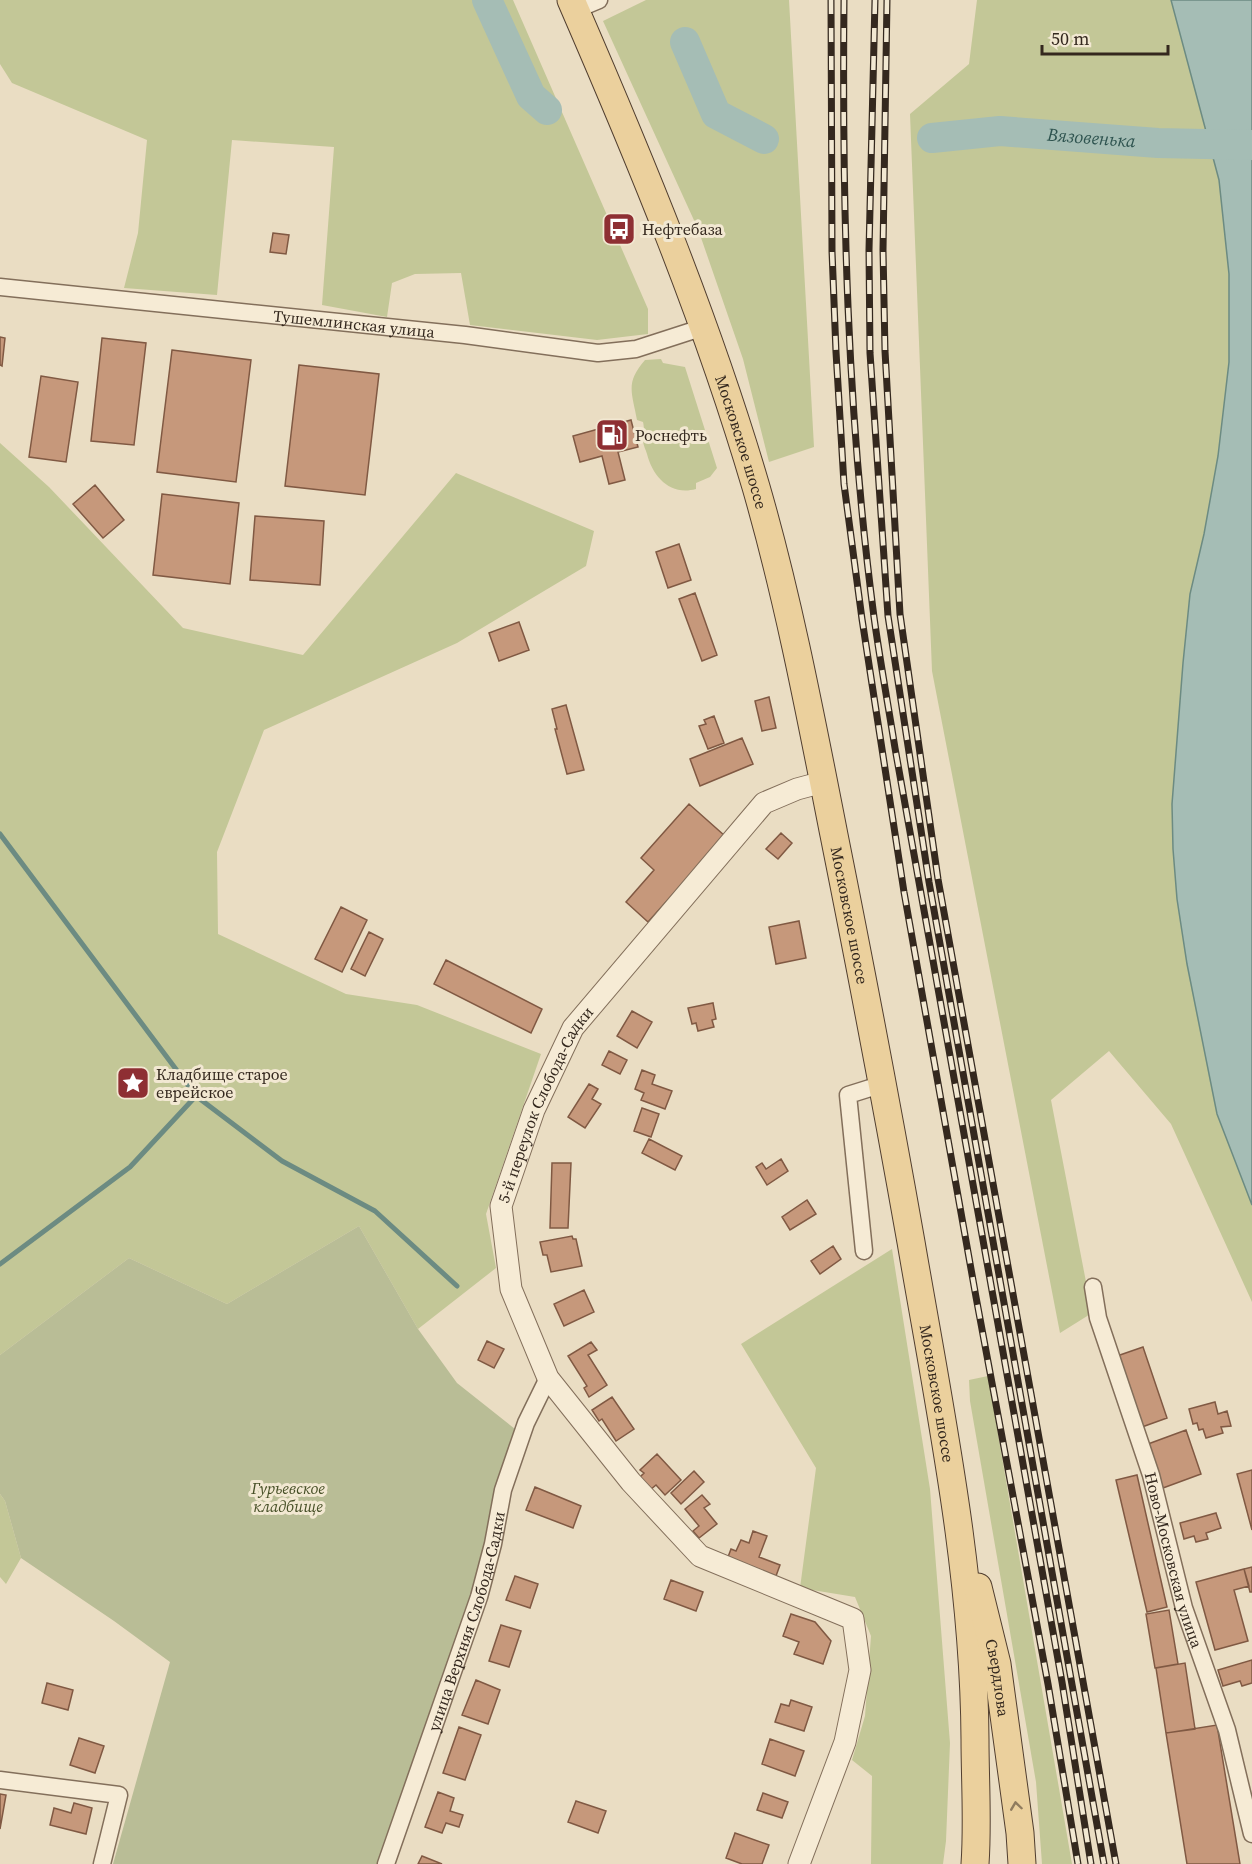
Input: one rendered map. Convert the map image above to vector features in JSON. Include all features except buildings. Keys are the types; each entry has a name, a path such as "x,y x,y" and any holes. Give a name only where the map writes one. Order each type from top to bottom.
{"main road":[{"name":"Московское шоссе","path":"582,3 704,327 755,486 778,572 824,782 883,1084 955,1495 976,1696 977,1834 975,1864"},
{"name":"Свердлова","path":"955,1495 998,1664 1022,1864"},
{"path":"958,1864 967,1815 975,1737"}],"street":[{"name":"Тушемлинская улица","path":"0,287 453,334 598,353 636,349 704,327"},
{"name":"5-й переулок Слобода-Садки","path":"799,1864 845,1742 860,1670 853,1619 700,1556 631,1482 548,1378 511,1289 501,1206 534,1110 573,1028 764,803 796,789 824,782"},
{"path":"864,1251 848,1095 883,1084"},
{"name":"Ново-Московская улица","path":"1093,1287 1098,1318 1151,1475 1184,1608 1227,1730 1252,1834"},
{"name":"улица Верхняя Слобода-Садки","path":"387,1864 479,1597 493,1544 503,1490 526,1423 548,1378"},
{"path":"0,1780 119,1795 102,1864"}],"green space":[{"path":"0,0 513,0 648,309 648,334 597,340 470,325 461,273 415,274 392,283 387,317 322,305 334,147 232,140 217,295 124,288 138,233 147,140 12,83 0,64"},
{"path":"646,0 789,0 814,447 769,462 743,359 698,229 603,21"},
{"path":"977,0 1171,0 1219,180 1229,274 1229,362 1218,456 1190,594 1172,804 1173,849 1177,899 1187,964 1217,1114 1252,1205 1252,1302 1171,1124 1109,1051 1051,1100 1092,1313 1060,1333 932,671 910,114 969,64"},
{"path":"661,359 663,363 685,367 717,468 710,477 696,483 696,489 678,490 664,483 654,470 643,444 644,427 643,422 637,420 632,382 645,360"},
{"path":"0,443 49,487 183,628 303,655 456,473 594,531 586,566 457,643 264,730 217,852 218,934 346,994 417,1005 541,1054 486,1214 496,1268 418,1329 359,1226 227,1304 129,1258 0,1355"},
{"name":"Гурьевское кладбище","path":"359,1226 418,1329 457,1383 515,1429 473,1594 378,1864 113,1864 170,1662 21,1558 5,1501 0,1494 0,1355 129,1258 227,1304"},
{"path":"892,1249 930,1489 950,1743 943,1864 871,1864 872,1776 852,1760 865,1716 871,1636 855,1597 800,1588 816,1468 741,1344"},
{"path":"988,1376 1072,1864 1042,1864 1036,1782 970,1401 969,1380"},
{"path":"0,1494 5,1501 21,1558 6,1584 0,1577"}],"water":[{"path":"1171,0 1252,0 1252,1205 1217,1114 1187,964 1177,899 1173,849 1172,804 1190,594 1218,456 1229,362 1229,274 1219,180"}],"waterway":[{"name":"Вязовенька","path":"487,0 531,96 547,110"},
{"name":"Вязовенька","path":"685,42 716,114 764,139"},
{"name":"Вязовенька","path":"932,138 1000,131 1158,143 1252,145"},
{"path":"0,834 196,1096 282,1161 375,1211 457,1286"},
{"path":"0,1264 130,1167 196,1096"}],"railway":[{"path":"831,0 832,251 844,484 862,619 904,892 1048,1684 1078,1864"},
{"path":"844,0 844,155 848,309 858,464 874,617 895,748 1062,1682 1091,1864"},
{"path":"875,0 869,250 870,353 888,616 929,882 1104,1864"},
{"path":"887,0 883,250 885,351 900,614 938,879 1116,1864"}],"place":[{"name":"Нефтебаза","path":"619,229"},
{"name":"Роснефть","path":"612,435"},
{"name":"Кладбище старое еврейское","path":"133,1083"}]}
